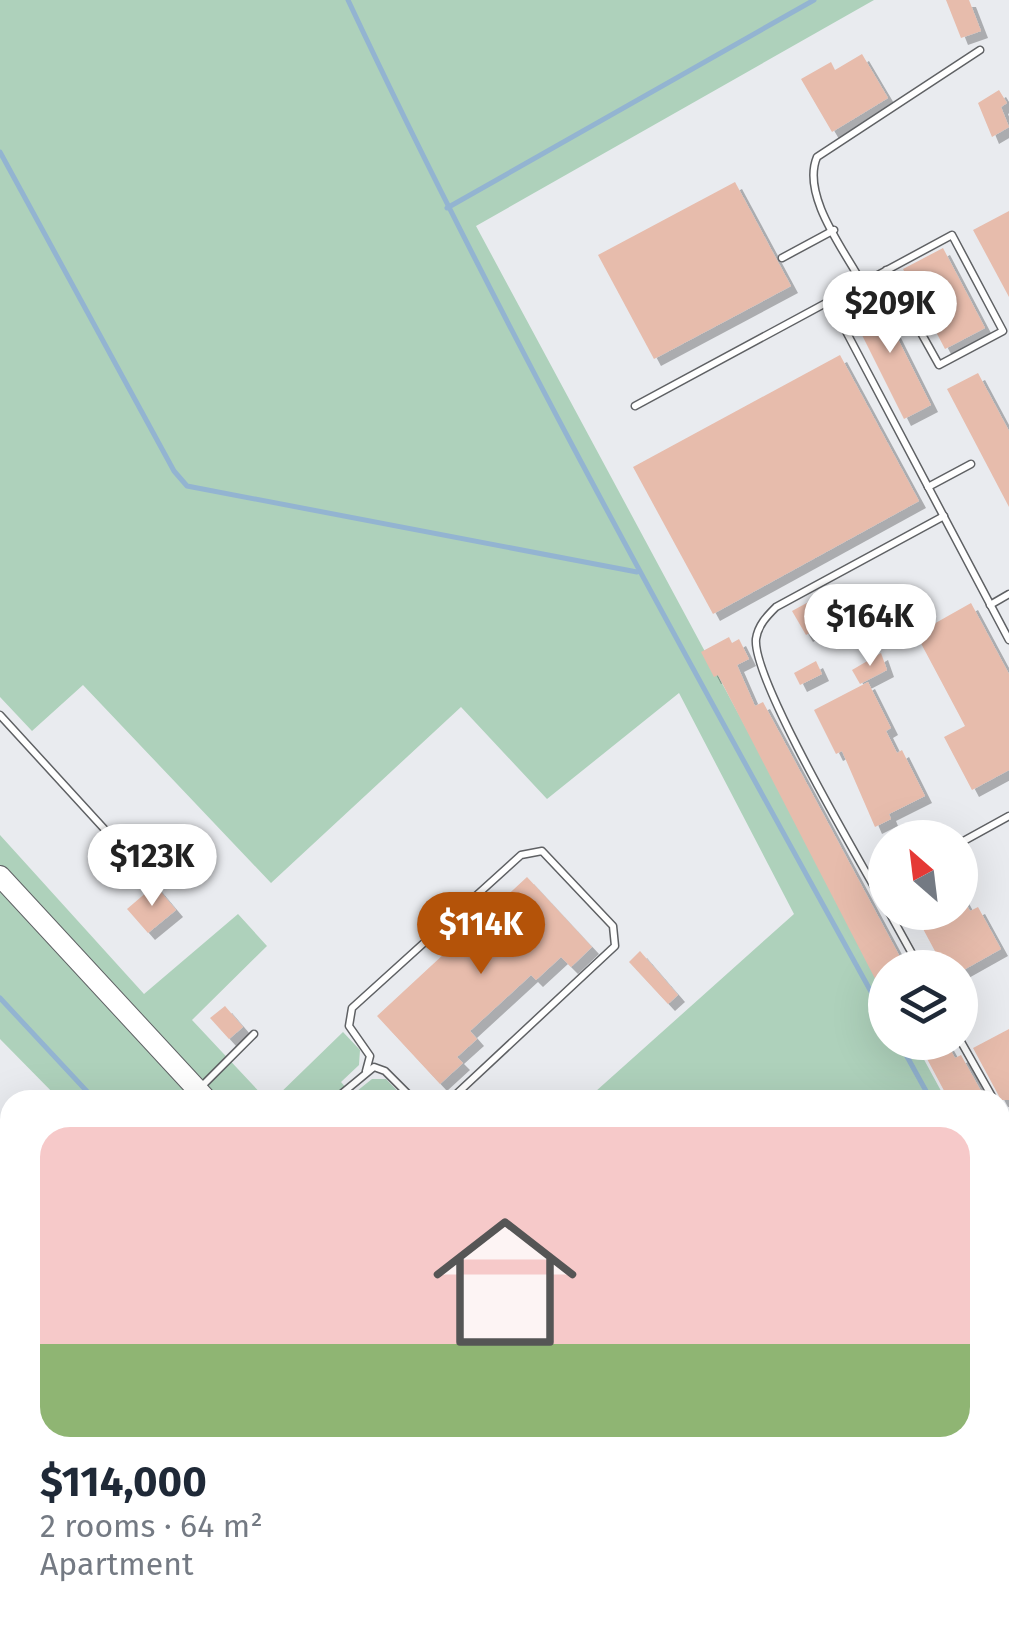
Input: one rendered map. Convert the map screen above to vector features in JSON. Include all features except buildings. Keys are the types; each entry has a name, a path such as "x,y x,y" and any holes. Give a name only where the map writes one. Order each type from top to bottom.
{"main road":[{"path":"0,876 198,1090"}],"lane":[{"path":"862,283 814,184 817,157 980,50"},
{"path":"782,258 834,230"},
{"path":"636,406 952,234 1003,331 939,365 886,270"},
{"path":"830,301 1009,640"},
{"path":"928,487 971,464"},
{"path":"868,874 768,688 756,640 761,623 776,606 944,516"},
{"path":"990,605 1009,594"},
{"path":"0,715 140,868"},
{"path":"978,833 1009,816"},
{"path":"366,1071 370,1056 349,1026 352,1008 520,855 542,851 613,926 615,946 461,1090"},
{"path":"207,1090 254,1034"},
{"path":"971,1060 988,1090"},
{"path":"345,1090 374,1067 385,1071 404,1090"}],"green space":[{"path":"0,0 874,0 476,226 868,954 868,1060 924,1060 941,1090 597,1090 794,914 679,693 547,799 461,707 271,883 83,685 32,731 0,697"},
{"path":"0,835 144,994 238,914 267,946 192,1020 258,1090 50,1090 0,1039"},
{"path":"343,1032 360,1050 359,1065 341,1082 348,1090 283,1090"},
{"path":"372,1079 386,1079 396,1090 358,1090"}],"waterway":[{"path":"348,0 541,386 868,986"},
{"path":"447,208 814,0"},
{"path":"0,152 174,471 187,486 637,572"},
{"path":"0,998 86,1090"},
{"path":"909,1060 925,1090"}]}
